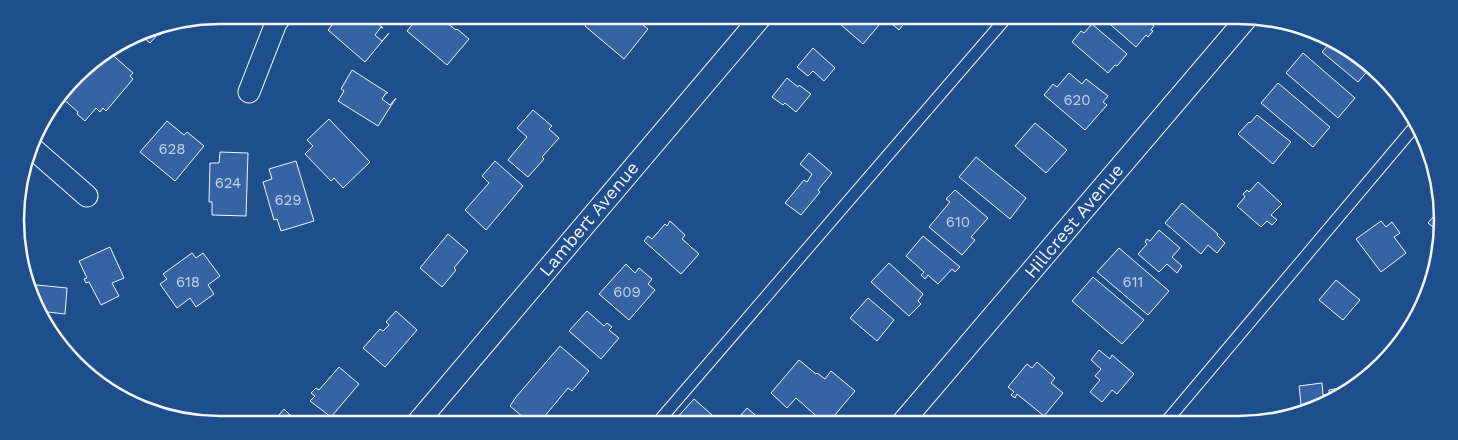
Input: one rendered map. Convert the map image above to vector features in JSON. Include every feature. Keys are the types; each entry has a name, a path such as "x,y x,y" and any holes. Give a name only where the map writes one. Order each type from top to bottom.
{"street":[{"path":"249,92 275,24"},
{"name":"Lambert Avenue","path":"423,416 755,24"},
{"name":"Hillcrest Avenue","path":"907,416 1242,24"},
{"path":"36,152 87,196"}],"lane":[{"path":"663,416 1001,24"},
{"path":"1171,416 1412,130"}],"building":[{"path":"333,24 378,24 383,28 381,27 375,35 382,41 389,33 365,62 328,30"},
{"path":"413,24 448,24 469,39 447,65 407,31"},
{"path":"587,24 642,24 648,29 624,59 585,26"},
{"path":"840,24 880,24 863,44"},
{"path":"892,24 904,24 899,30"},
{"path":"1092,24 1127,54 1108,73 1072,42 1081,31 1084,33"},
{"path":"1110,24 1152,24 1154,26 1151,30 1153,31 1148,37 1146,35 1136,47"},
{"path":"163,32 160,35 158,34 150,43 145,39"},
{"path":"1328,46 1367,72 1358,82 1322,52"},
{"path":"813,48 835,68 824,81 813,71 808,76 797,67"},
{"path":"1303,53 1355,98 1338,118 1286,73"},
{"path":"113,56 133,73 130,76 133,79 106,111 103,108 100,112 96,108 85,121 77,114 78,112 65,100 81,81 101,64"},
{"path":"352,70 388,93 382,99 390,105 396,98 378,126 338,101 344,91 341,89"},
{"path":"1069,73 1082,84 1086,79 1108,96 1103,102 1107,105 1085,130 1044,95 1053,84 1057,87"},
{"path":"787,78 811,94 796,112 785,103 783,105 772,97"},
{"path":"1278,83 1330,127 1313,147 1261,103"},
{"path":"533,110 552,126 549,129 559,138 528,177 508,160 527,137 517,128"},
{"path":"1257,115 1291,142 1273,164 1238,134"},
{"path":"329,119 370,162 343,188 334,178 331,181 305,154 313,146 307,140"},
{"path":"167,121 184,135 187,132 204,146 175,181 140,152"},
{"path":"1035,123 1067,150 1046,173 1015,146"},
{"path":"220,152 248,153 246,216 212,215 212,202 209,202 210,163 219,163"},
{"path":"809,153 832,173 818,190 820,192 801,215 785,203 804,180 807,182 812,174 800,164"},
{"path":"976,157 1026,198 1010,219 959,177"},
{"path":"296,161 314,221 281,231 277,219 274,220 263,182 272,179 269,169"},
{"path":"495,161 523,186 486,230 465,210 489,183 482,176"},
{"path":"1258,182 1282,204 1271,215 1277,220 1272,225 1267,221 1261,227 1237,206 1245,197 1243,194 1247,190 1249,192"},
{"path":"955,190 988,218 971,237 975,240 962,255 929,227 950,202 946,199"},
{"path":"1182,203 1218,234 1225,243 1217,253 1208,245 1201,254 1165,223"},
{"path":"1434,216 1434,228 1428,223"},
{"path":"670,221 685,235 682,239 699,254 681,274 644,241 648,236 652,239"},
{"path":"1381,221 1386,227 1392,222 1400,233 1394,237 1406,253 1381,272 1356,239"},
{"path":"1159,230 1180,248 1172,257 1182,266 1177,273 1167,264 1159,272 1138,254 1147,244 1145,242 1147,239 1150,241"},
{"path":"448,234 468,251 442,287 420,268"},
{"path":"923,236 960,267 955,272 952,269 938,284 928,275 925,279 921,275 924,272 906,256"},
{"path":"110,247 124,278 112,283 119,296 101,305 89,282 86,283 84,279 87,278 79,261"},
{"path":"1119,248 1169,291 1148,315 1097,272"},
{"path":"192,253 196,258 203,253 220,276 208,285 214,294 196,307 190,298 177,308 160,284 167,279 163,274"},
{"path":"889,263 923,294 918,301 921,304 909,316 871,282"},
{"path":"626,264 635,273 639,268 652,279 648,284 655,290 629,320 599,294"},
{"path":"1093,277 1144,320 1122,344 1072,301"},
{"path":"1336,280 1360,300 1343,320 1319,300"},
{"path":"35,285 67,288 65,314 47,312"},
{"path":"868,298 894,320 877,341 850,318"},
{"path":"396,311 417,330 385,367 363,348 380,329 383,331 389,325 386,322"},
{"path":"587,311 604,326 607,323 612,327 609,330 619,338 601,359 569,331"},
{"path":"560,346 589,371 572,391 568,388 545,416 522,416 510,406"},
{"path":"1099,350 1110,359 1112,355 1134,374 1117,394 1112,390 1102,402 1090,392 1100,380 1095,376 1101,369 1091,360"},
{"path":"799,360 825,379 831,371 855,391 834,416 816,416 796,398 787,408 771,393"},
{"path":"1037,362 1055,378 1051,383 1063,393 1044,416 1017,394 1015,398 1011,395 1014,392 1008,387 1027,364 1032,368"},
{"path":"339,367 359,384 332,416 310,401 315,396 311,393 316,388 319,390"},
{"path":"1322,383 1323,395 1329,394 1301,406 1299,386"},
{"path":"1339,388 1336,390 1329,394 1329,390"},
{"path":"694,399 713,416 678,416"},
{"path":"747,408 756,416 740,416"},
{"path":"284,409 292,416 278,416"}]}
